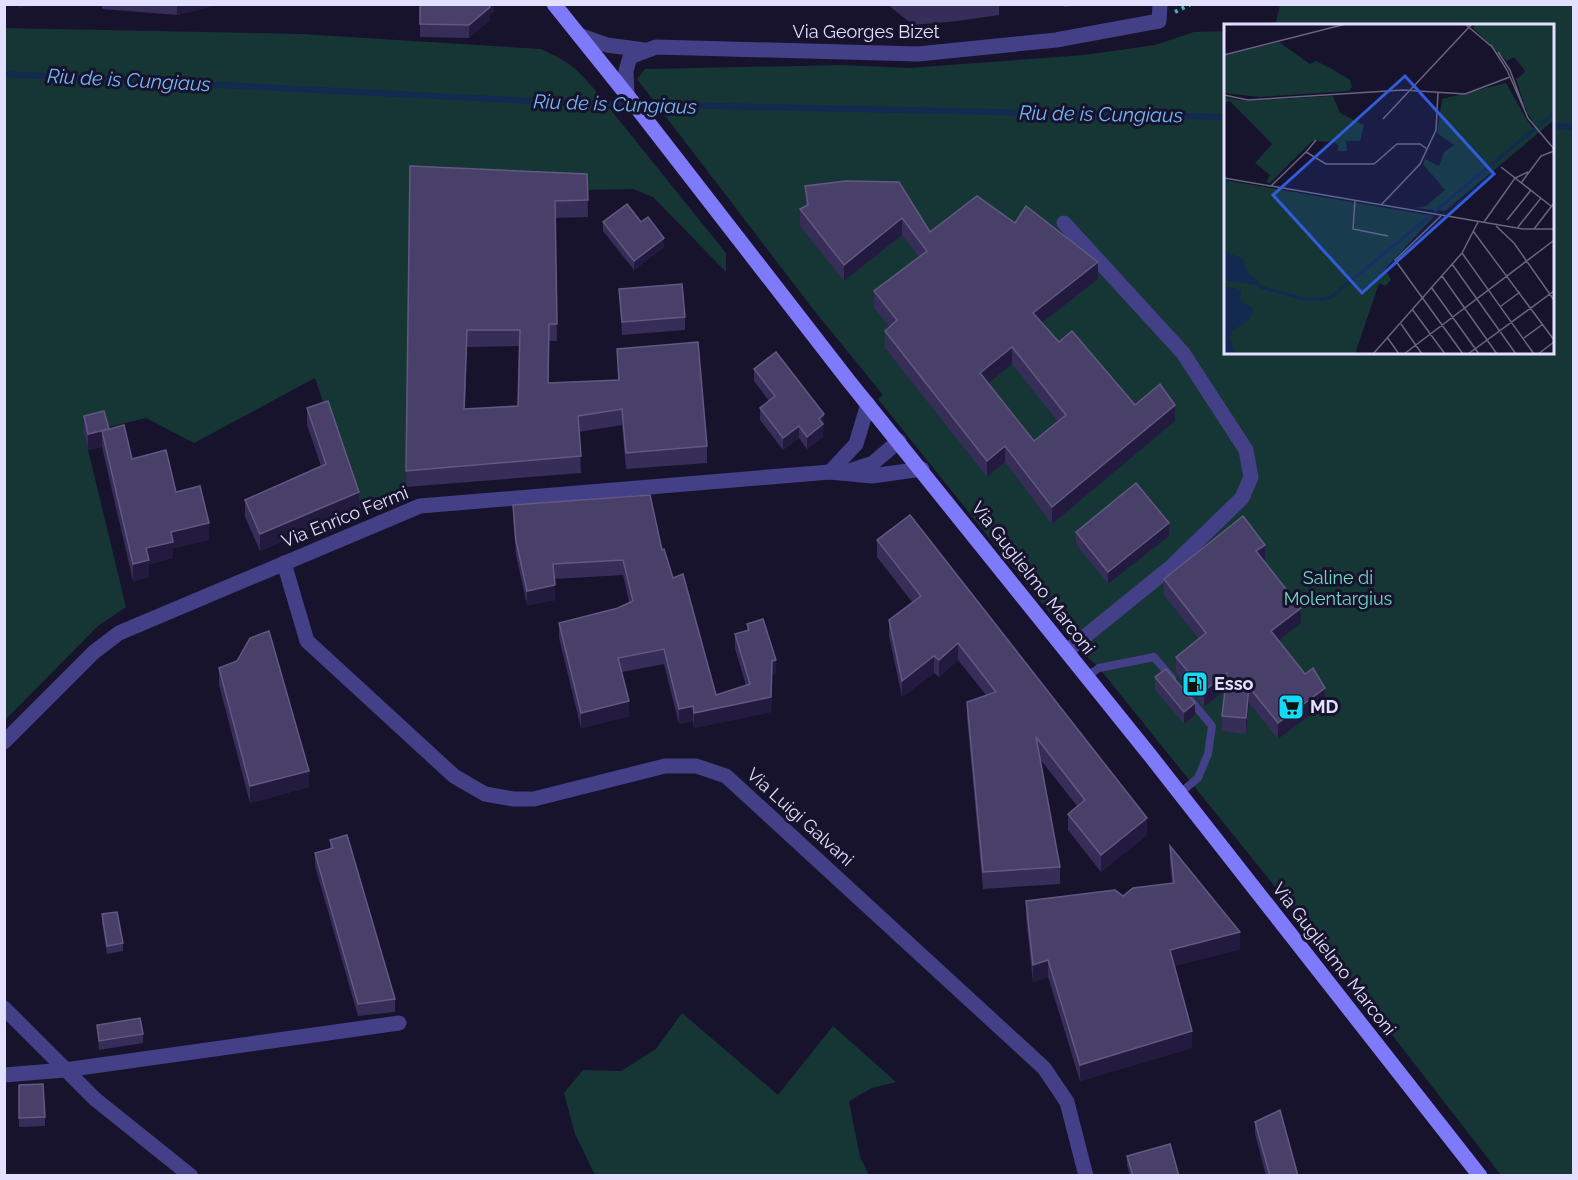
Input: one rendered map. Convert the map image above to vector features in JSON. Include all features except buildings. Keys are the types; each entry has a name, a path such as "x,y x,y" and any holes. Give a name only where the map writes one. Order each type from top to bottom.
{"main road":[{"name":"Via Guglielmo Marconi","path":"554,4 868,404 1180,793 1480,1176"}],"street":[{"name":"Via Georges Bizet","path":"579,35 607,45 644,50 656,47 918,54 1056,40 1159,21 1160,4"},
{"path":"627,95 626,71 630,57 644,50"},
{"path":"1064,223 1183,353 1246,450 1251,477 1242,498 1172,566 1067,651"},
{"path":"837,473 856,444 868,404"},
{"path":"837,473 873,463 898,441"},
{"name":"Via Enrico Fermi","path":"4,742 94,652 119,633 420,506 837,473 872,476 922,469"},
{"name":"Via Luigi Galvani","path":"284,563 307,641 454,776 485,794 513,799 534,799 665,766 696,766 726,776 1044,1068 1067,1102 1086,1176"},
{"path":"4,1008 95,1099 191,1176"},
{"path":"4,1075 65,1070 399,1023"}],"lane":[{"path":"1086,677 1099,668 1154,657 1176,683"},
{"path":"1180,793 1198,778 1208,754 1212,726 1183,692"}],"green space":[{"name":"Saline di Molentargius","path":"1280,5 1573,5 1573,1175 1502,1176 1500,1174 1334,960 1099,668 1076,646 878,399 883,395 813,309 637,79 645,69 844,65 908,68 1084,55 1155,45 1194,32 1224,31 1224,354 1554,354 1554,24 1263,24 1276,22"},
{"path":"5,28 301,34 541,49 570,65 594,89 726,253 726,272 653,197 633,189 587,190 411,183 406,487 359,509 315,378 194,443 146,418 84,433 126,607 98,626 5,720"},
{"path":"682,1013 778,1095 833,1026 896,1082 872,1088 849,1101 860,1157 869,1175 595,1175 575,1134 564,1093 583,1070 621,1071 656,1049"}],"waterway":[{"name":"Riu de is Cungiaus","path":"4,74 572,103 1224,117"},
{"name":"Riu de is Cungiaus","path":"1554,126 1574,127"}],"place":[{"name":"Esso","path":"1195,684"},
{"name":"MD","path":"1291,707"}]}
